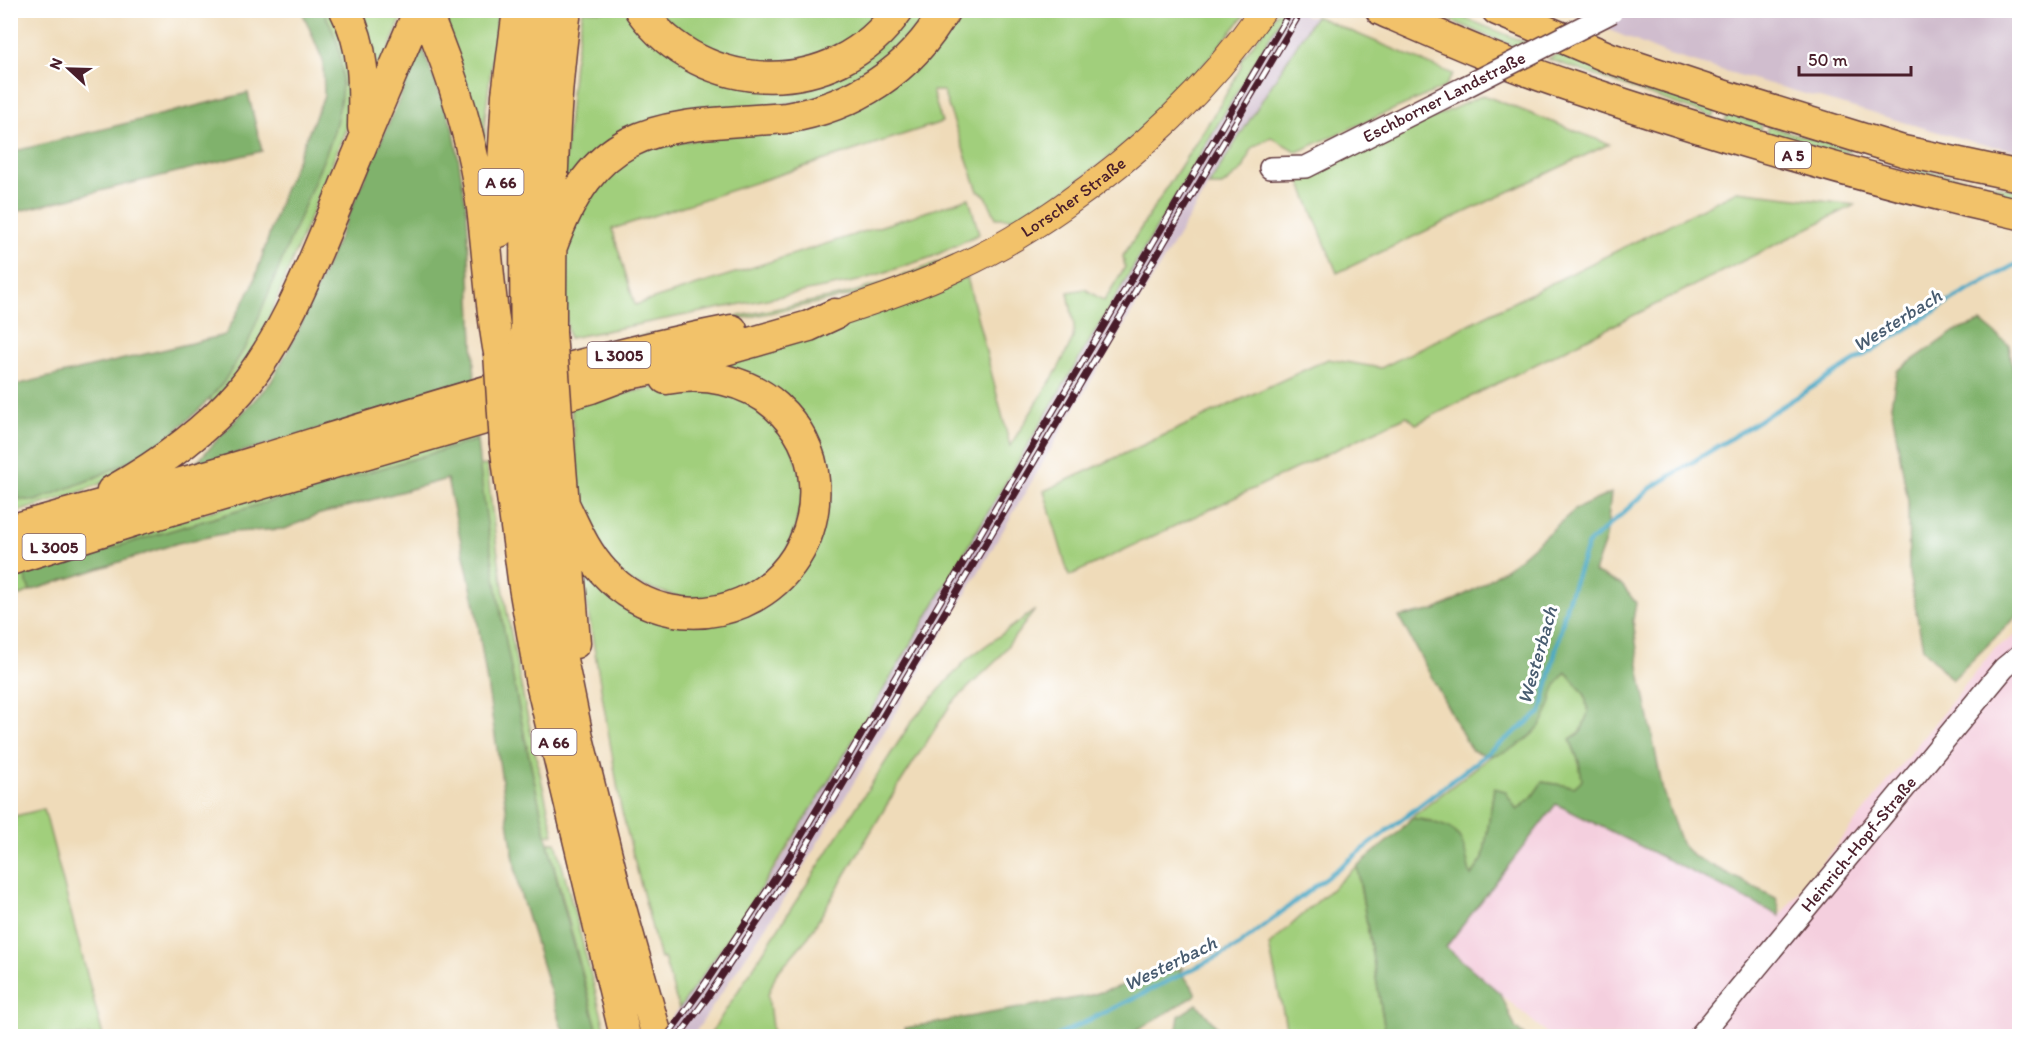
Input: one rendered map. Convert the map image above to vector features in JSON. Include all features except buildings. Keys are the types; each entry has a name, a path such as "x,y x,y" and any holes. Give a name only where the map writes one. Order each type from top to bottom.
{"highway":[{"path":"345,10 357,36 362,57 364,78 362,144"},
{"name":"A 66","path":"518,10 502,157 499,223 499,354 531,437 550,601 579,742 615,887 654,1026"},
{"name":"A 66","path":"539,337 524,275 526,175 544,10"},
{"path":"566,10 553,135 551,249 539,337 531,437 590,554 617,586 634,598 673,612 694,614 715,612 735,607 754,598 786,572 807,536 813,516 815,495 809,454 789,417 756,392 735,383 701,376 591,388"},
{"path":"640,10 669,43 696,59 740,75 772,78 804,74 848,56 877,35 898,10"},
{"path":"551,249 560,223 577,192 595,167 617,149 640,137 670,128 786,118 837,105 867,90 896,70 931,33 945,10"},
{"name":"A 5","path":"1381,10 1478,52 1569,86 1872,178 2019,214"},
{"name":"A 5","path":"1497,10 1610,58 1722,95 1903,150 2019,176"},
{"path":"77,511 150,469 190,441 223,410 256,369 284,323 303,284 362,144 426,19"},
{"path":"426,19 457,97 471,148 482,208 491,308 499,354"},
{"name":"L 3005","path":"10,560 137,520 591,388 628,374 665,367 809,327 836,314"},
{"name":"L 3005","path":"10,530 180,483 611,357 665,343 808,315 836,314"},
{"name":"A 66","path":"531,437 524,587 540,679 625,1036"},
{"path":"565,506 575,639 579,742"}],"main road":[{"name":"Lorscher Straße","path":"836,314 918,285 996,249 1103,178 1139,150 1202,87 1263,10"}],"street":[{"name":"Eschborner Landstraße","path":"1269,168 1306,167 1613,11"},
{"name":"Heinrich-Hopf-Straße","path":"1700,1036 2004,668 2019,656"}],"shaded area":[{"path":"1285,11 1297,11 1306,16 1315,16 1208,186 784,899 693,1036 658,1036 726,943 788,849"},
{"path":"1564,11 2019,11 2019,151 1973,142 1669,55"},
{"path":"2019,633 2019,1036 1550,1036 1446,947 1556,804 1780,916 1994,649"}],"green space":[{"path":"405,10 370,94 352,11"},
{"path":"302,11 324,11 335,36 342,69 340,105 331,141 248,343 223,383 201,408 170,436 132,460 92,479 35,501 19,499 11,471 11,386 225,335 252,287 283,193 324,96 323,61"},
{"path":"324,11 333,11 349,49 350,119 260,340 214,403 208,399 223,383 331,141 338,44"},
{"path":"438,11 498,11 485,118 484,159"},
{"path":"583,11 629,11 766,86 908,11 937,11 925,29 844,95 691,117 569,188 563,183 574,63"},
{"path":"658,11 882,11 867,28 831,51 788,64 745,63 692,43"},
{"path":"954,11 1248,11 1161,112 1106,160 1026,218 996,218 986,196 978,191 943,91 932,91 942,122 612,229 635,305 969,198 979,234 932,257 858,281 569,338 565,315 563,264 568,235 582,200 635,149 800,124"},
{"path":"1278,11 1285,11 870,713 758,893 679,1009 664,958 660,959 621,808 580,563 622,602 778,592 816,447 696,369 967,277 1010,446 1058,369 1073,338 1074,325 1068,292 1085,289 1104,301 1125,267 1123,256 1220,105 1241,67 1241,60"},
{"path":"1428,11 1447,11 1527,43 1517,48"},
{"path":"1315,16 1453,74 1445,87 1297,152 1271,137 1252,148 1243,169 1222,186 1208,186"},
{"path":"422,47 454,131 467,212 475,384 193,466 271,382 299,329"},
{"path":"1558,54 1716,110 1713,117 1548,59"},
{"path":"248,93 262,151 11,213 11,152"},
{"path":"1483,95 1609,144 1337,273 1299,179"},
{"path":"1728,114 1762,124 1760,131 1725,121"},
{"path":"1768,126 1851,150 1849,153 1844,152 1843,155 1766,133"},
{"path":"1913,167 2019,191 2019,199 1912,173"},
{"path":"1737,191 1855,205 1416,424 1407,416 1069,576 1044,491 1328,359 1381,368"},
{"path":"978,245 980,248 942,266 855,295 659,336 569,359 568,351 843,295 912,273"},
{"path":"1981,322 2009,345 2020,410 2019,609 2017,616 1952,680 1923,648 1909,574 1908,501 1891,405 1897,371 1955,331"},
{"path":"656,387 741,394 788,433 807,495 780,568 709,606 620,579 580,508 571,404"},
{"path":"177,429 181,435 102,483 11,514 11,502 19,499 35,501 132,460"},
{"path":"475,430 477,440 25,575 30,591 11,599 11,575 64,556"},
{"path":"477,440 489,539 524,736 558,885 599,1036 568,1036 561,1026 518,886 475,605 447,479 317,515 285,529 233,532 178,543 30,591 24,574"},
{"path":"487,465 498,558 514,651 554,834 546,836 507,651 491,559 479,466"},
{"path":"1611,493 1606,538 1594,572 1622,585 1636,603 1633,620 1640,672 1663,792 1681,843 1693,856 1776,898 1780,916 1556,804 1446,947 1501,994 1516,1029 1525,1036 1386,1036 1357,866 1400,831 1411,818 1442,825 1457,834 1464,849 1471,876 1483,859 1494,788 1505,791 1517,810 1532,797 1542,782 1574,787 1582,780 1579,762 1570,739 1581,732 1588,713 1585,695 1566,672 1555,687 1547,714 1532,735 1517,746 1493,755 1471,750 1399,617 1436,610 1477,588 1515,562 1576,509"},
{"path":"1035,610 996,661 951,704 895,791 809,936 776,974 768,995 773,1036 709,1036 912,721 966,660"},
{"path":"1566,672 1585,695 1588,713 1581,732 1570,739 1583,780 1574,787 1543,782 1532,797 1516,810 1494,788 1483,859 1471,877 1465,853 1432,821 1411,818 1491,756 1518,745 1547,714 1555,684"},
{"path":"44,809 103,1036 11,1036 11,817"},
{"path":"556,842 607,1036 599,1036 548,843"},
{"path":"1357,866 1386,1036 1288,1036 1269,945"},
{"path":"1183,967 1180,972 1192,986 1196,995 1128,1036 906,1036 905,1028 1088,996"},
{"path":"1197,1004 1220,1031 1221,1036 1176,1036 1179,1016"}],"waterway":[{"name":"Westerbach","path":"1057,1036 1235,948 1541,712 1567,603 1588,544 1651,488 1954,299 2020,262"}],"railway":[{"path":"667,1036 700,991 784,865 1291,10"},
{"path":"679,1036 792,870 1302,10"}]}
